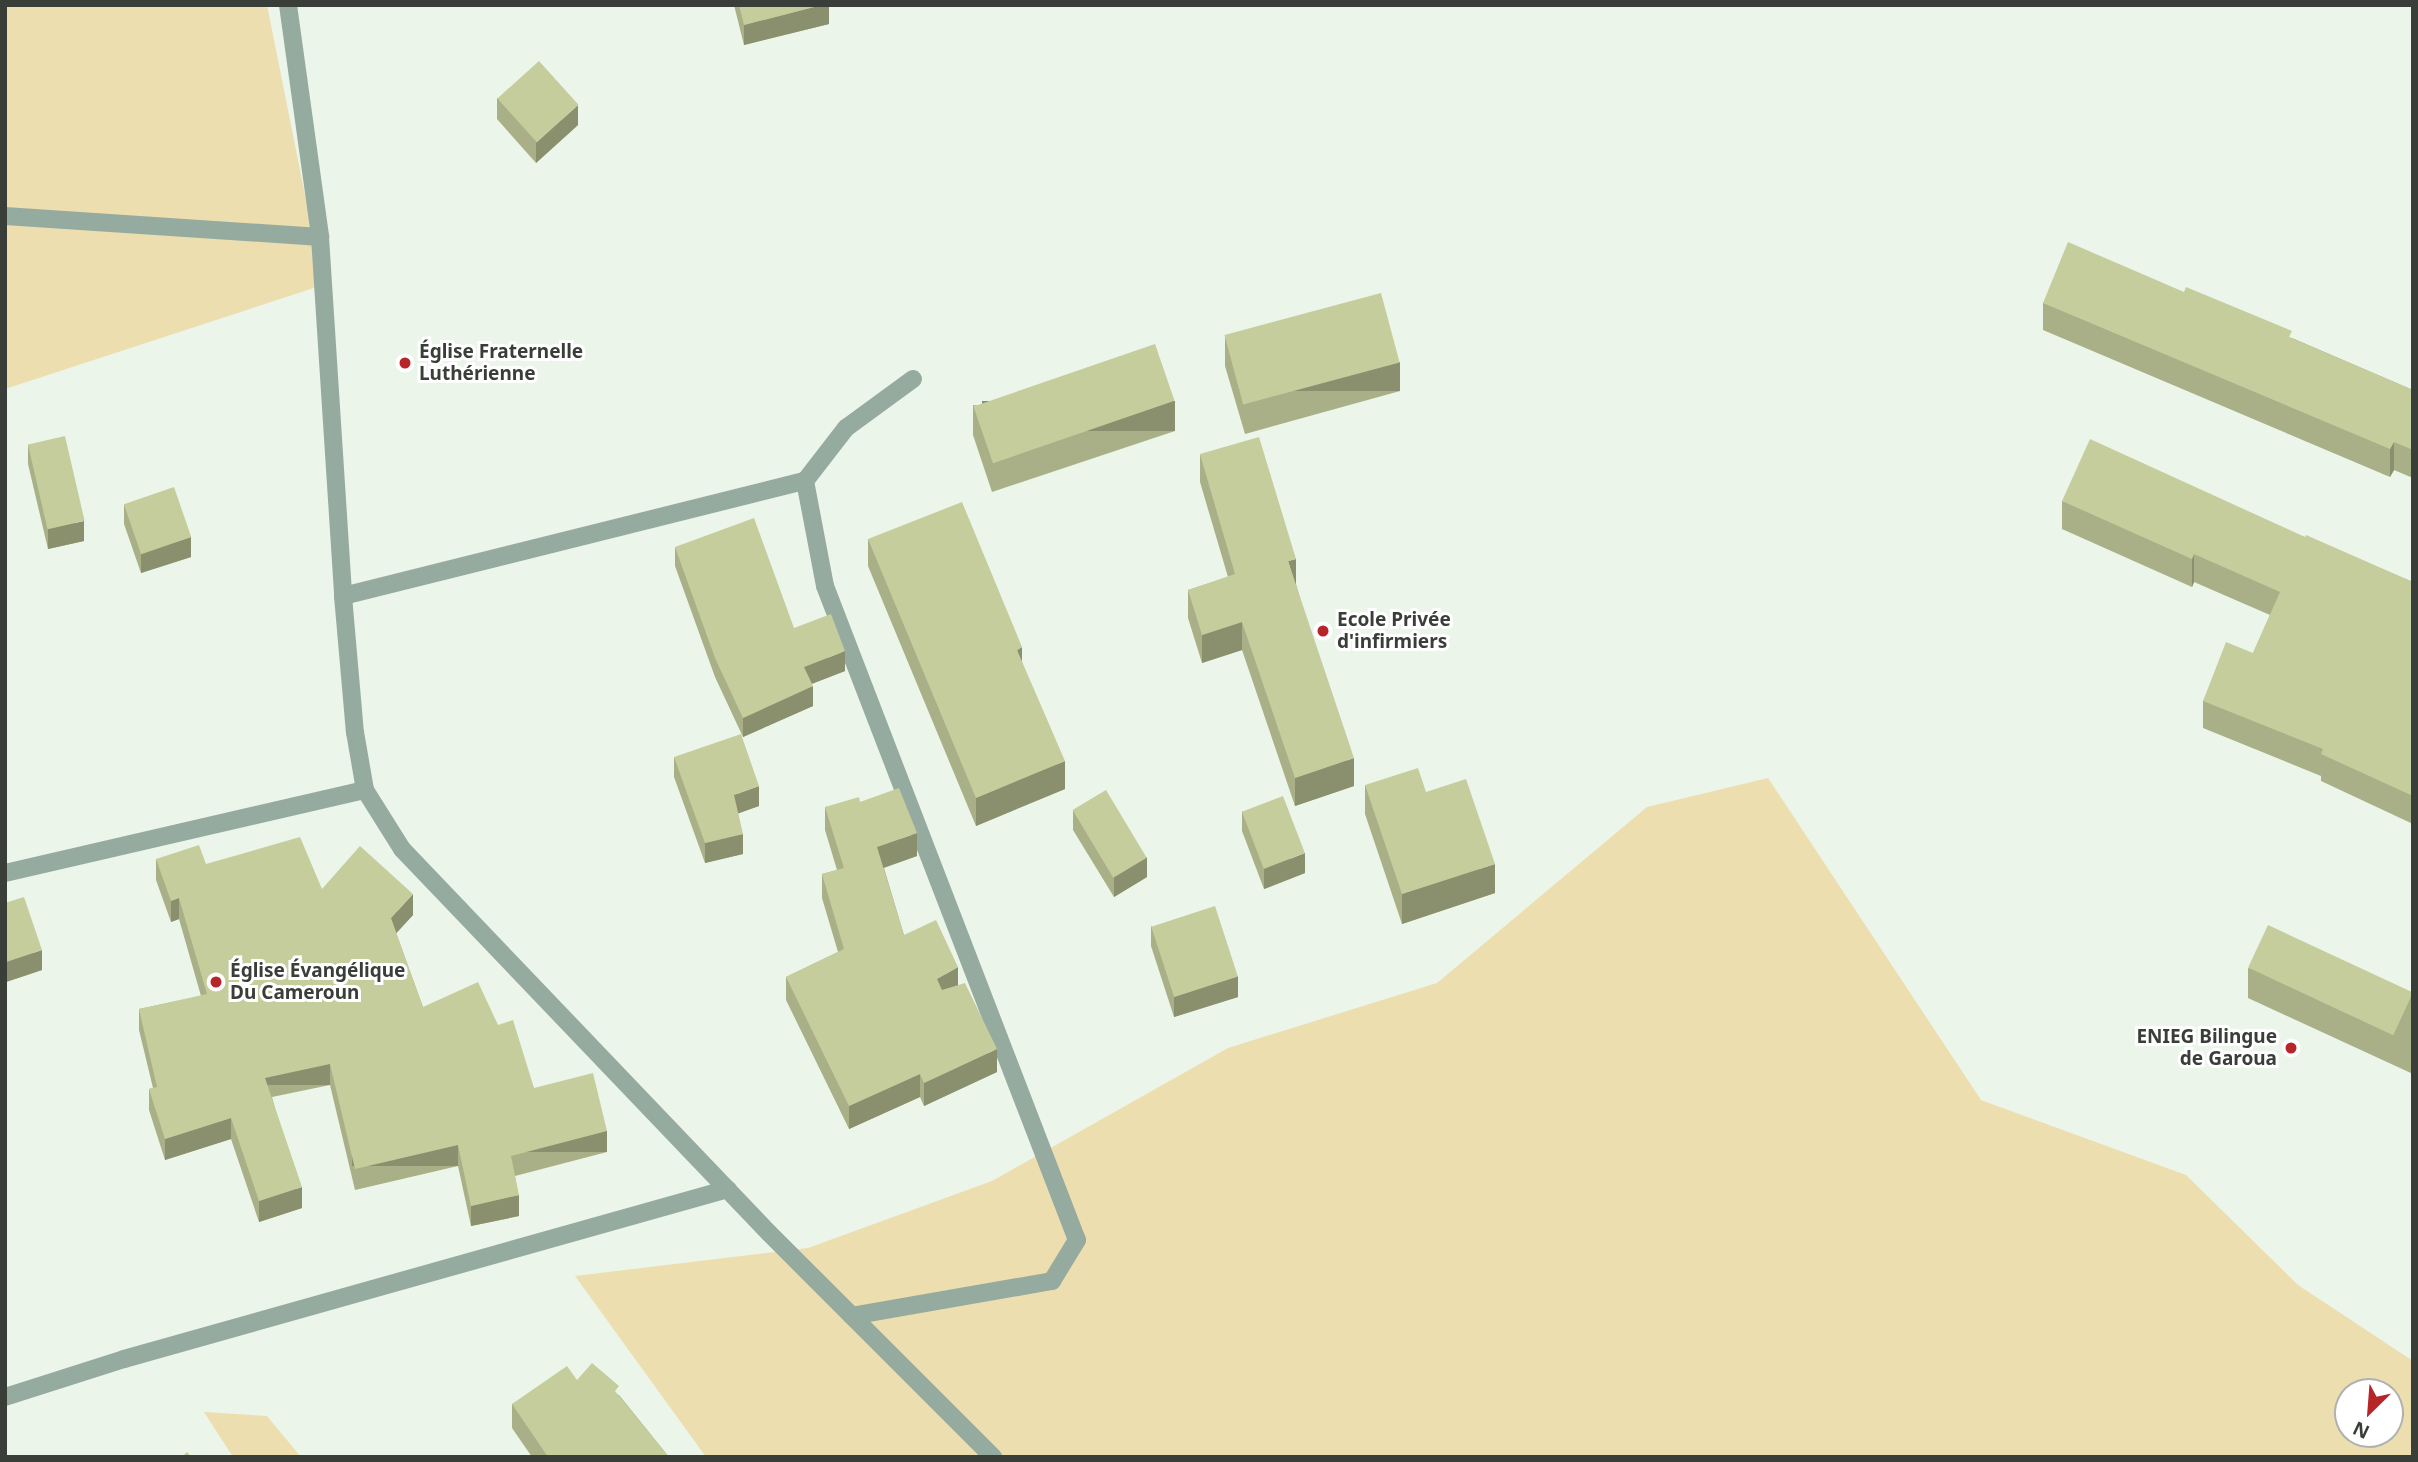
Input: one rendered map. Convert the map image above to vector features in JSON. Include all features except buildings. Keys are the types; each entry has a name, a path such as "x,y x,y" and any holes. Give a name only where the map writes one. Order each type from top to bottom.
{"street":[{"path":"288,5 320,237 343,596 355,732 365,790 402,849 728,1189 993,1457"},
{"path":"5,216 320,237"},
{"path":"343,596 805,481 846,428 913,379"},
{"path":"805,481 825,586 1077,1240 1052,1281 852,1316"},
{"path":"5,873 365,790"},
{"path":"5,1396 124,1359 728,1189"}],"shaded area":[{"path":"5,5 267,5 323,285 5,389"},
{"path":"1768,778 1981,1100 2186,1175 2298,1285 2413,1361 2413,1457 706,1457 575,1276 808,1248 992,1181 1228,1048 1437,983 1647,807"},
{"path":"204,1412 267,1416 301,1457 233,1457"}],"place":[{"name":"Église Fraternelle Luthérienne","path":"405,363"},
{"name":"Ecole Privée d'infirmiers","path":"1323,631"},
{"name":"Église Évangélique Du Cameroun","path":"216,982"},
{"name":"ENIEG Bilingue de Garoua","path":"2291,1048"}]}
